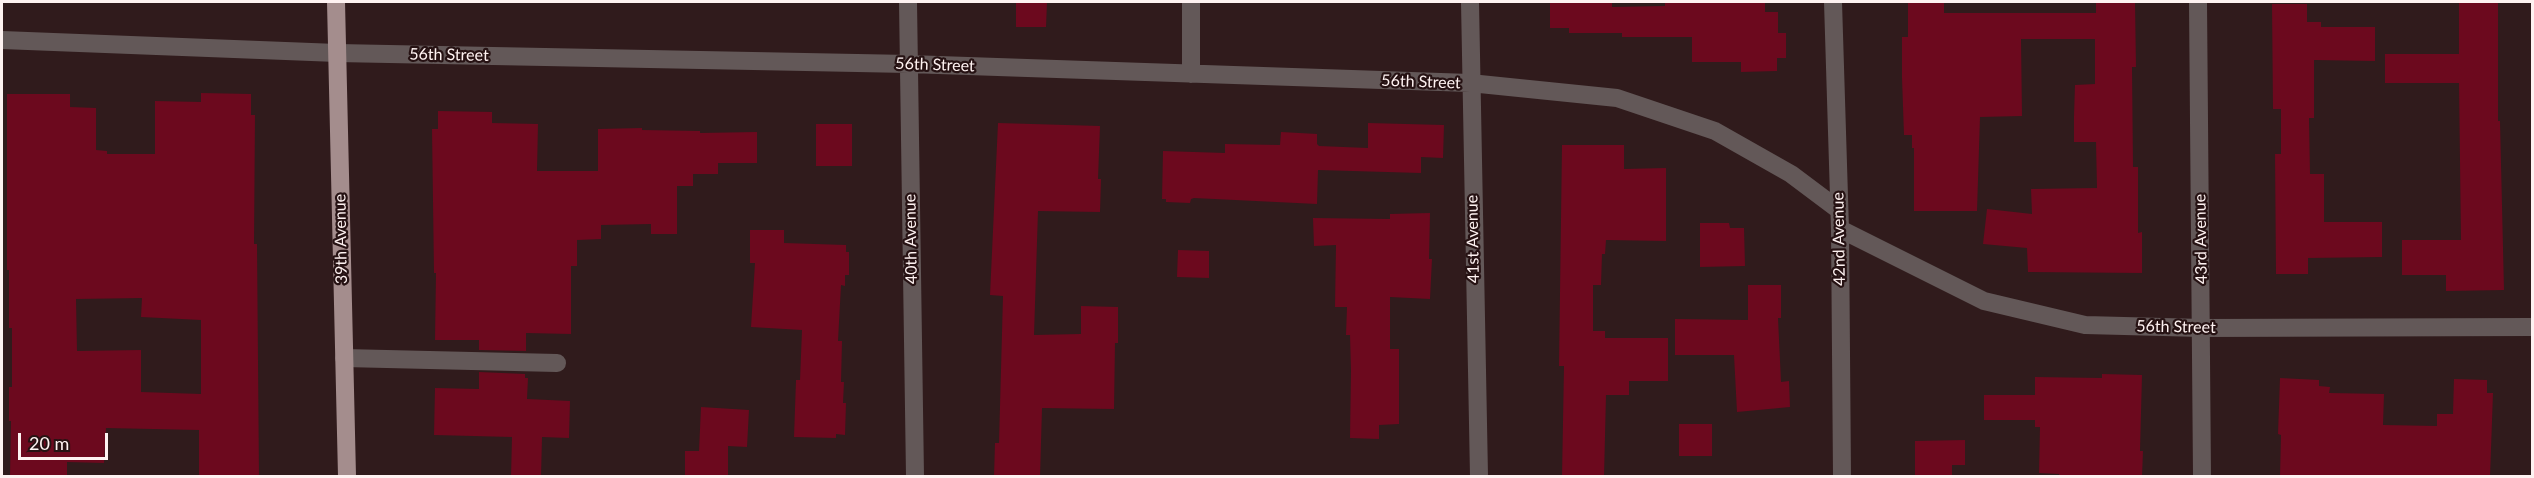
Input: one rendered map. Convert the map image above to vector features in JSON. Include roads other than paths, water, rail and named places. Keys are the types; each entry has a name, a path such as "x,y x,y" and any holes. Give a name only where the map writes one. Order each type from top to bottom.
{"main road":[{"name":"39th Avenue","path":"336,2 347,477"}],"street":[{"name":"40th Avenue","path":"908,2 915,477"},
{"path":"1191,2 1191,74"},
{"name":"41st Avenue","path":"1470,2 1479,477"},
{"name":"42nd Avenue","path":"1833,2 1840,229 1842,477"},
{"name":"43rd Avenue","path":"2198,2 2202,477"},
{"name":"56th Street","path":"2,40 337,53 909,64 1470,83 1617,98 1715,131 1791,174 1839,210"},
{"name":"56th Street","path":"1840,229 1984,301 2085,325 2202,328 2532,327"},
{"path":"344,358 557,363"}]}
